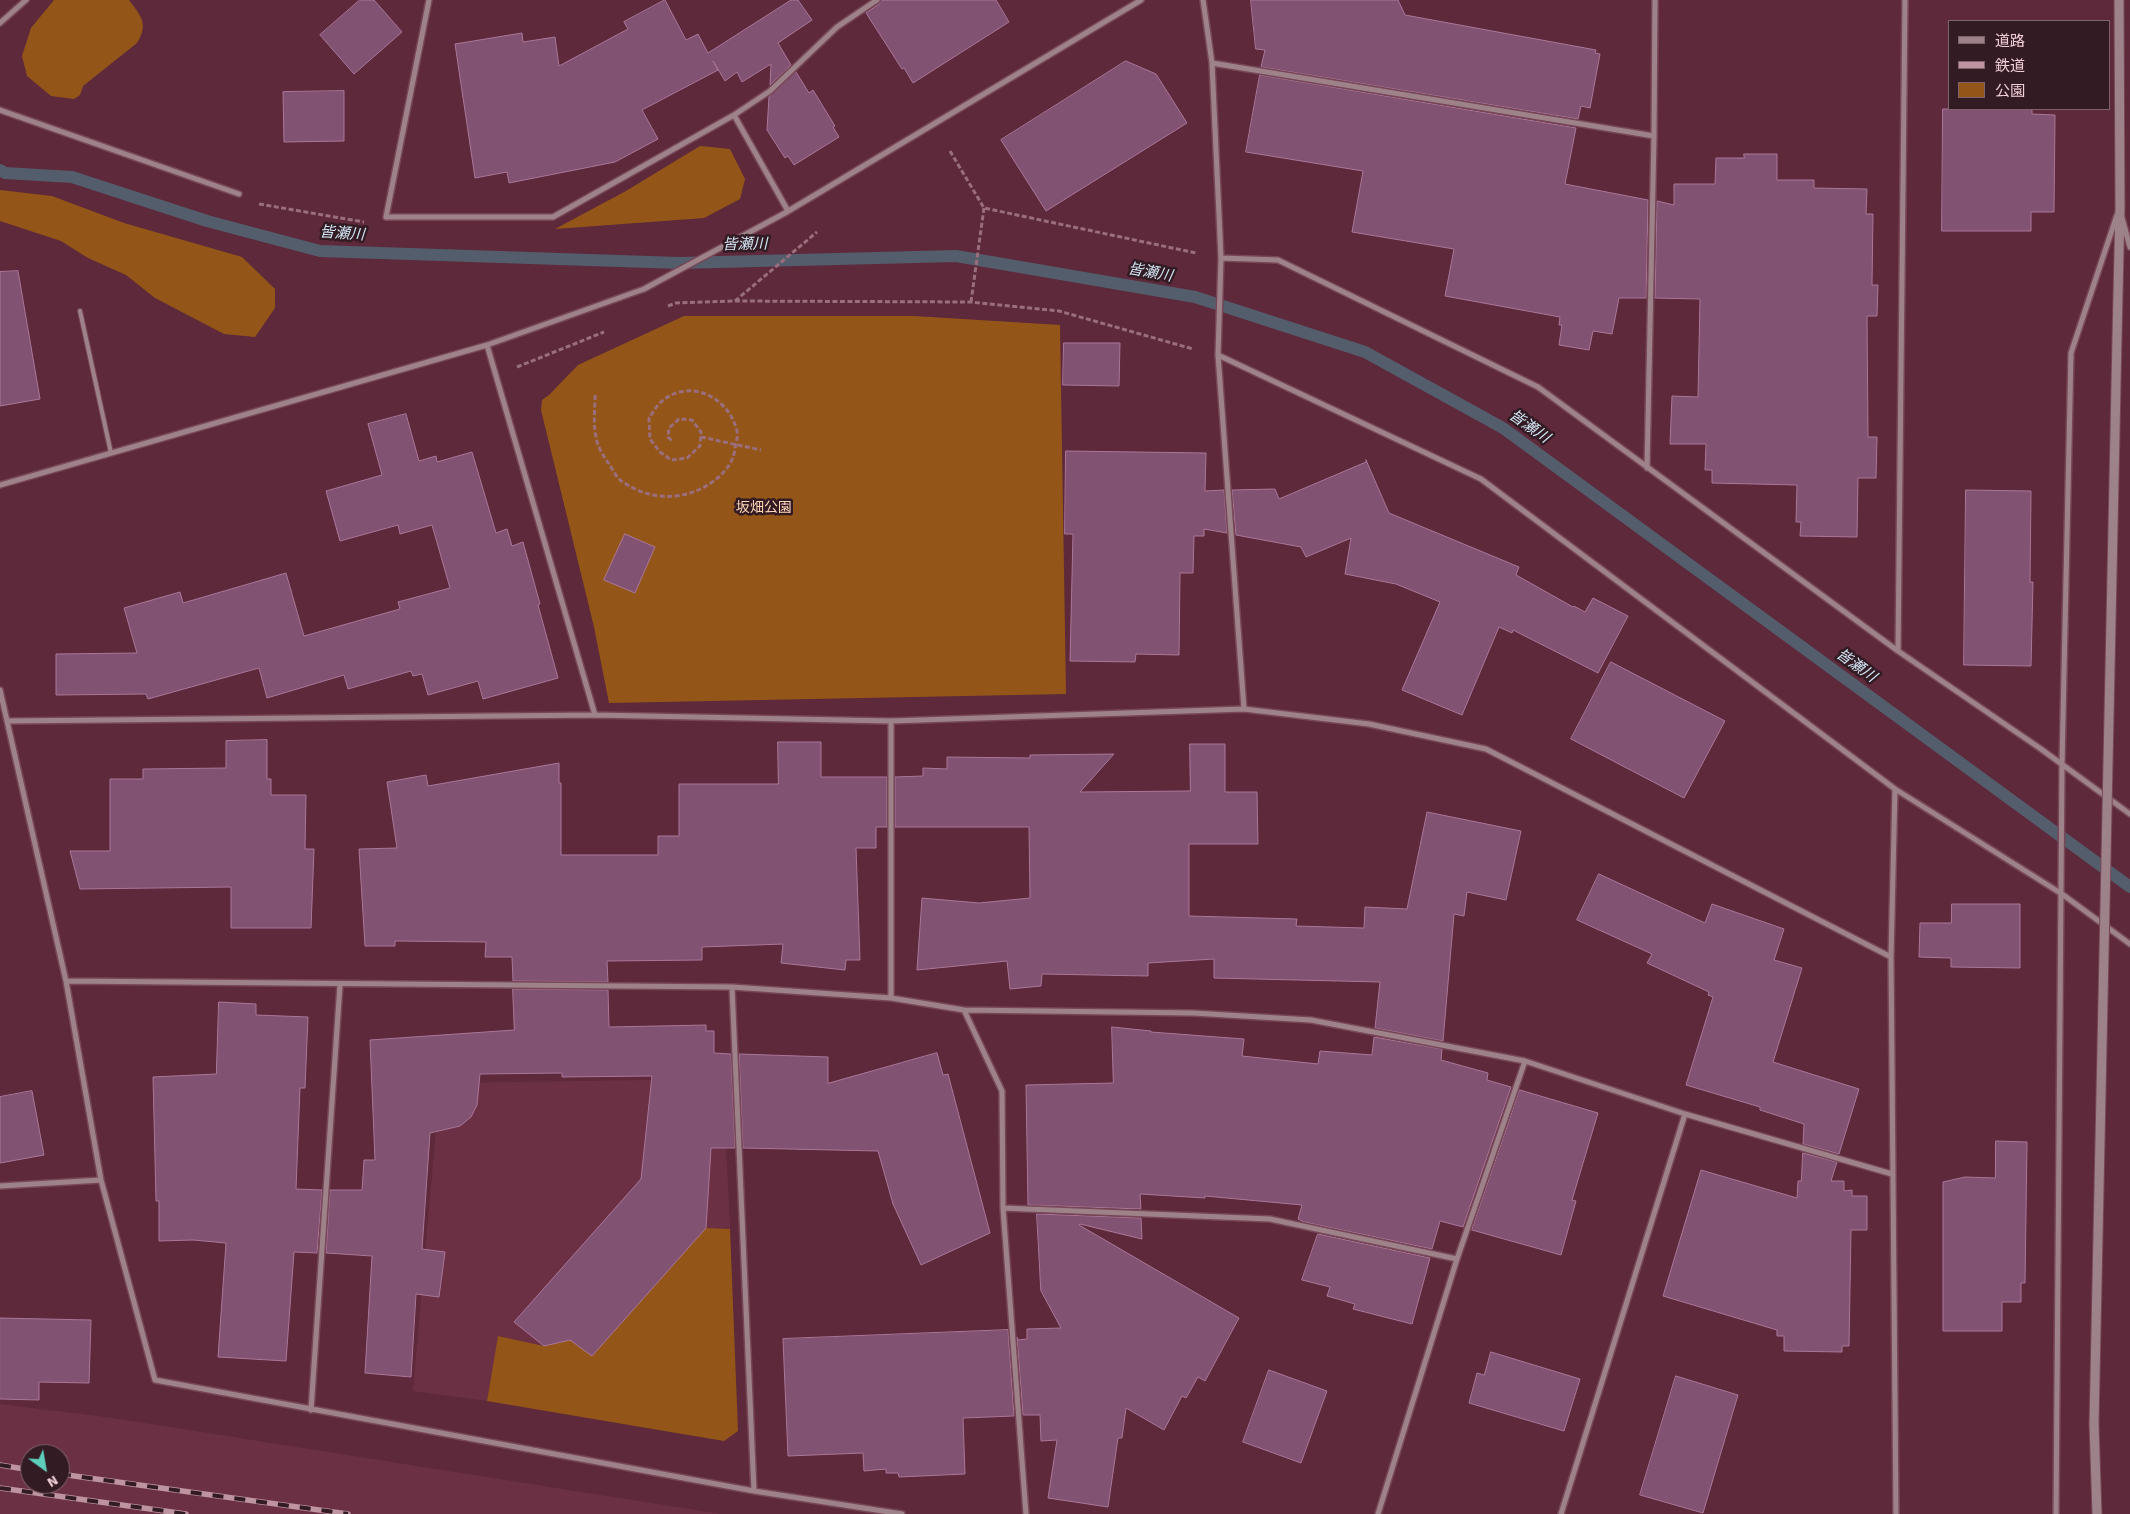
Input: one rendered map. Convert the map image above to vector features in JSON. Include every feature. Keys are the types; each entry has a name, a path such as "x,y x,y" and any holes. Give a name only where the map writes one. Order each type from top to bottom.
{"street":[{"path":"0,23 26,0"},
{"path":"429,0 386,217 553,217 734,115 770,91 837,28 877,0"},
{"path":"0,485 487,345 644,289 786,212 1140,0"},
{"path":"1203,0 1212,63 1221,258 1218,355 1244,709"},
{"path":"1647,468 1655,0"},
{"path":"1898,651 1905,0"},
{"path":"2096,1514 2094,1414 2120,208 2119,0"},
{"path":"1212,63 1654,136"},
{"path":"0,110 239,194"},
{"path":"734,115 786,212"},
{"path":"2120,208 2130,247"},
{"path":"2056,1514 2062,764 2071,353 2120,208"},
{"path":"1221,258 1278,260 1538,387 1898,651 2062,764 2130,814"},
{"path":"487,345 595,715"},
{"path":"1218,355 1481,479 1895,789 2062,894 2130,944"},
{"path":"0,690 66,981 101,1180 155,1380 754,1491 902,1514"},
{"path":"7,721 595,715 891,721 1244,709 1369,724 1486,749 1891,957"},
{"path":"891,721 891,998"},
{"path":"1895,789 1891,957 1896,1514"},
{"path":"66,981 340,985 732,987 891,998 964,1010 1193,1013 1311,1020 1525,1061 1685,1114 1892,1174"},
{"path":"311,1410 340,985"},
{"path":"732,987 754,1491"},
{"path":"964,1010 1002,1091 1003,1208 1026,1514"},
{"path":"1378,1514 1457,1259 1525,1061"},
{"path":"1561,1514 1685,1114"},
{"path":"0,1186 101,1180"},
{"path":"1003,1208 1270,1219 1457,1259"}],"lane":[{"path":"80,311 111,453"}],"path":[{"path":"950,151 984,208 971,302"},
{"path":"239,194 252,203 368,223 386,217"},
{"path":"984,208 1221,258"},
{"path":"735,301 816,232"},
{"path":"667,307 676,303 735,301 971,302 1060,311 1218,355"},
{"path":"496,375 613,328"},
{"path":"596,395 594,420 596,440 606,460 622,482 642,492 662,497 686,496 705,488 725,473 734,457 738,434 734,418 722,403 707,394 693,391 678,392 661,402 649,418 650,439 660,452 671,460 687,458 700,446 702,432 692,420 679,419 669,428 668,437 673,442"},
{"path":"701,437 736,443 761,450"}],"shaded area":[{"path":"723,1079 730,1229 706,1228 570,1340 544,1346 498,1336 487,1401 413,1391 440,1083"},
{"path":"0,1404 113,1418 721,1514 0,1514"}],"green space":[{"path":"54,0 129,0 142,20 141,36 137,43 83,86 80,95 74,99 51,96 27,76 22,56 31,28"},
{"path":"700,146 730,149 745,179 740,199 704,218 555,229 626,191"},
{"path":"0,190 52,196 124,223 242,257 275,289 275,308 255,337 224,334 155,298 126,275 88,258 61,241 0,221"},
{"name":"坂畑公園","path":"684,316 914,316 1060,325 1066,694 609,703 594,627 541,410 542,400 578,365"},
{"path":"706,1228 730,1229 738,1431 724,1441 487,1401 498,1336 544,1346 570,1340"}],"building":[{"path":"360,0 374,0 402,32 354,74 320,35"},
{"path":"665,0 686,40 698,34 708,53 791,0 798,0 812,20 778,43 791,65 770,85 771,64 742,82 737,72 725,81 713,61 718,70 642,110 658,139 615,162 509,183 507,172 475,178 455,44 522,33 523,42 555,37 559,66 628,29 624,22"},
{"path":"881,0 996,0 1009,22 913,83 866,13 879,4"},
{"path":"1251,0 1398,0 1405,15 1596,50 1595,53 1600,54 1590,108 1581,106 1578,119 1261,67 1265,50 1256,49"},
{"path":"1126,61 1156,74 1187,123 1046,211 1001,140"},
{"path":"796,72 809,93 813,90 835,126 833,127 839,137 794,165 788,156 785,158 767,130 769,97"},
{"path":"1260,75 1576,128 1565,184 1648,200 1646,298 1619,298 1612,334 1593,331 1589,350 1559,345 1562,325 1559,325 1560,317 1445,296 1454,249 1352,232 1363,171 1246,152"},
{"path":"344,91 344,141 284,142 283,92"},
{"path":"1943,109 2032,110 2032,114 2055,115 2054,212 2031,212 2031,231 1942,231"},
{"path":"1744,154 1777,154 1777,180 1814,180 1814,188 1867,189 1866,214 1873,214 1872,285 1878,285 1877,316 1867,316 1868,437 1877,437 1876,478 1858,478 1857,537 1800,536 1801,522 1796,522 1797,485 1712,483 1712,470 1705,470 1706,444 1670,444 1672,396 1698,397 1700,299 1655,298 1657,201 1674,205 1674,184 1715,184 1716,158 1744,158"},
{"path":"18,271 40,399 0,406 0,272"},
{"path":"1064,343 1120,343 1119,386 1063,385"},
{"path":"406,414 419,461 436,456 437,462 472,452 496,533 507,529 512,546 523,542 558,678 483,699 478,681 428,695 422,674 413,676 411,671 348,689 344,675 267,698 259,668 148,699 146,694 56,695 56,654 137,653 124,608 180,592 183,603 286,573 304,636 400,609 398,602 450,588 432,525 400,534 398,525 340,541 326,491 382,475 368,424"},
{"path":"1066,451 1206,453 1205,491 1224,490 1227,533 1204,529 1204,536 1194,536 1193,573 1180,573 1179,655 1136,654 1135,662 1070,661 1073,534 1065,534"},
{"path":"1366,460 1389,513 1519,567 1516,575 1573,607 1585,612 1593,598 1628,616 1598,673 1513,630 1512,633 1499,627 1462,715 1402,690 1440,602 1396,584 1345,574 1351,538 1306,557 1301,547 1236,535 1232,490 1275,489 1279,499 1366,462"},
{"path":"1966,490 2031,491 2030,582 2033,582 2031,666 1964,665"},
{"path":"625,534 655,547 635,593 604,580"},
{"path":"1611,662 1725,721 1684,798 1571,739"},
{"path":"267,740 267,779 271,779 271,795 306,795 305,849 314,849 311,928 231,928 231,887 80,889 70,851 110,851 110,779 143,779 143,769 226,768 226,741"},
{"path":"778,742 821,742 821,777 887,777 887,827 876,827 876,848 856,848 860,960 846,960 845,970 781,963 783,944 702,947 702,960 607,961 608,982 513,981 512,957 485,957 486,942 395,941 395,946 365,946 359,849 397,848 387,782 426,775 428,786 559,763 559,783 561,783 561,855 658,855 658,836 679,836 679,784 778,784"},
{"path":"1190,744 1225,744 1225,792 1257,792 1258,844 1189,844 1189,916 1297,919 1296,926 1364,928 1365,907 1407,909 1427,812 1521,831 1506,900 1467,892 1464,916 1454,914 1443,1041 1375,1028 1380,982 1214,978 1214,959 1148,963 1148,976 1042,974 1041,986 1010,989 1007,961 917,970 922,898 979,903 1030,898 1029,827 895,827 895,777 923,776 923,768 947,769 947,757 1030,758 1030,755 1114,754 1080,792 1190,791"},
{"path":"1599,874 1705,923 1712,904 1784,929 1774,960 1802,968 1773,1062 1859,1089 1839,1154 1803,1144 1804,1124 1760,1110 1760,1107 1686,1085 1713,997 1708,995 1709,992 1647,963 1652,954 1577,920"},
{"path":"1952,904 2020,904 2020,968 1951,967 1951,958 1919,957 1920,923 1951,923"},
{"path":"513,989 608,990 609,1027 706,1025 706,1031 714,1031 714,1053 731,1054 735,1148 711,1148 706,1228 592,1356 570,1340 544,1346 514,1322 641,1179 652,1076 562,1077 562,1073 480,1074 477,1105 471,1117 460,1126 430,1133 422,1249 445,1252 439,1297 416,1294 411,1377 365,1373 372,1256 326,1253 330,1190 362,1190 364,1160 375,1160 370,1040 514,1030"},
{"path":"219,1002 256,1004 256,1015 308,1017 305,1088 300,1088 296,1189 322,1190 317,1253 294,1252 286,1361 218,1357 226,1243 193,1240 159,1241 159,1201 156,1201 153,1077 216,1074"},
{"path":"1112,1027 1244,1039 1242,1056 1318,1064 1320,1051 1372,1055 1374,1037 1442,1049 1441,1060 1488,1073 1487,1080 1511,1087 1463,1227 1440,1221 1432,1249 1304,1222 1298,1219 1302,1205 1205,1196 1205,1198 1140,1194 1141,1209 1028,1205 1026,1085 1113,1083"},
{"path":"937,1053 943,1075 948,1074 990,1233 921,1265 893,1204 878,1151 743,1148 739,1054 828,1057 828,1083"},
{"path":"1520,1090 1598,1113 1572,1200 1576,1201 1561,1255 1472,1230"},
{"path":"32,1091 44,1155 0,1163 0,1097"},
{"path":"1996,1141 2027,1142 2025,1283 2021,1283 2021,1302 2002,1302 2002,1331 1943,1331 1943,1182 1965,1177 1995,1178"},
{"path":"1803,1153 1837,1162 1831,1181 1844,1181 1844,1191 1852,1190 1852,1196 1867,1196 1867,1230 1851,1230 1849,1346 1842,1346 1842,1352 1784,1351 1784,1336 1777,1336 1777,1330 1663,1296 1701,1170 1797,1198 1798,1181 1801,1181"},
{"path":"1037,1214 1141,1218 1142,1239 1079,1225 1239,1318 1205,1381 1198,1377 1186,1398 1182,1396 1164,1430 1126,1408 1122,1438 1118,1438 1108,1507 1048,1498 1057,1440 1041,1441 1040,1415 1023,1415 1017,1337 1018,1340 1027,1339 1027,1329 1061,1328 1041,1291"},
{"path":"1318,1234 1430,1258 1412,1324 1353,1309 1355,1304 1327,1296 1330,1287 1302,1280"},
{"path":"0,1318 91,1320 89,1383 39,1382 39,1400 0,1399"},
{"path":"1008,1330 1014,1416 963,1418 965,1474 899,1477 898,1473 886,1473 886,1469 864,1471 863,1453 788,1456 783,1339"},
{"path":"1491,1352 1580,1379 1564,1431 1469,1403 1477,1373 1484,1375"},
{"path":"1269,1370 1327,1391 1301,1463 1243,1442"},
{"path":"1676,1376 1738,1395 1703,1513 1640,1495"}],"waterway":[{"name":"皆瀬川","path":"0,170 5,173 72,177 207,221 320,251 679,263 956,256 1195,297 1365,352 1503,428 2130,887"}],"railway":[{"path":"0,1465 20,1468"},
{"path":"70,1475 348,1514"},
{"path":"0,1488 186,1514"}]}
